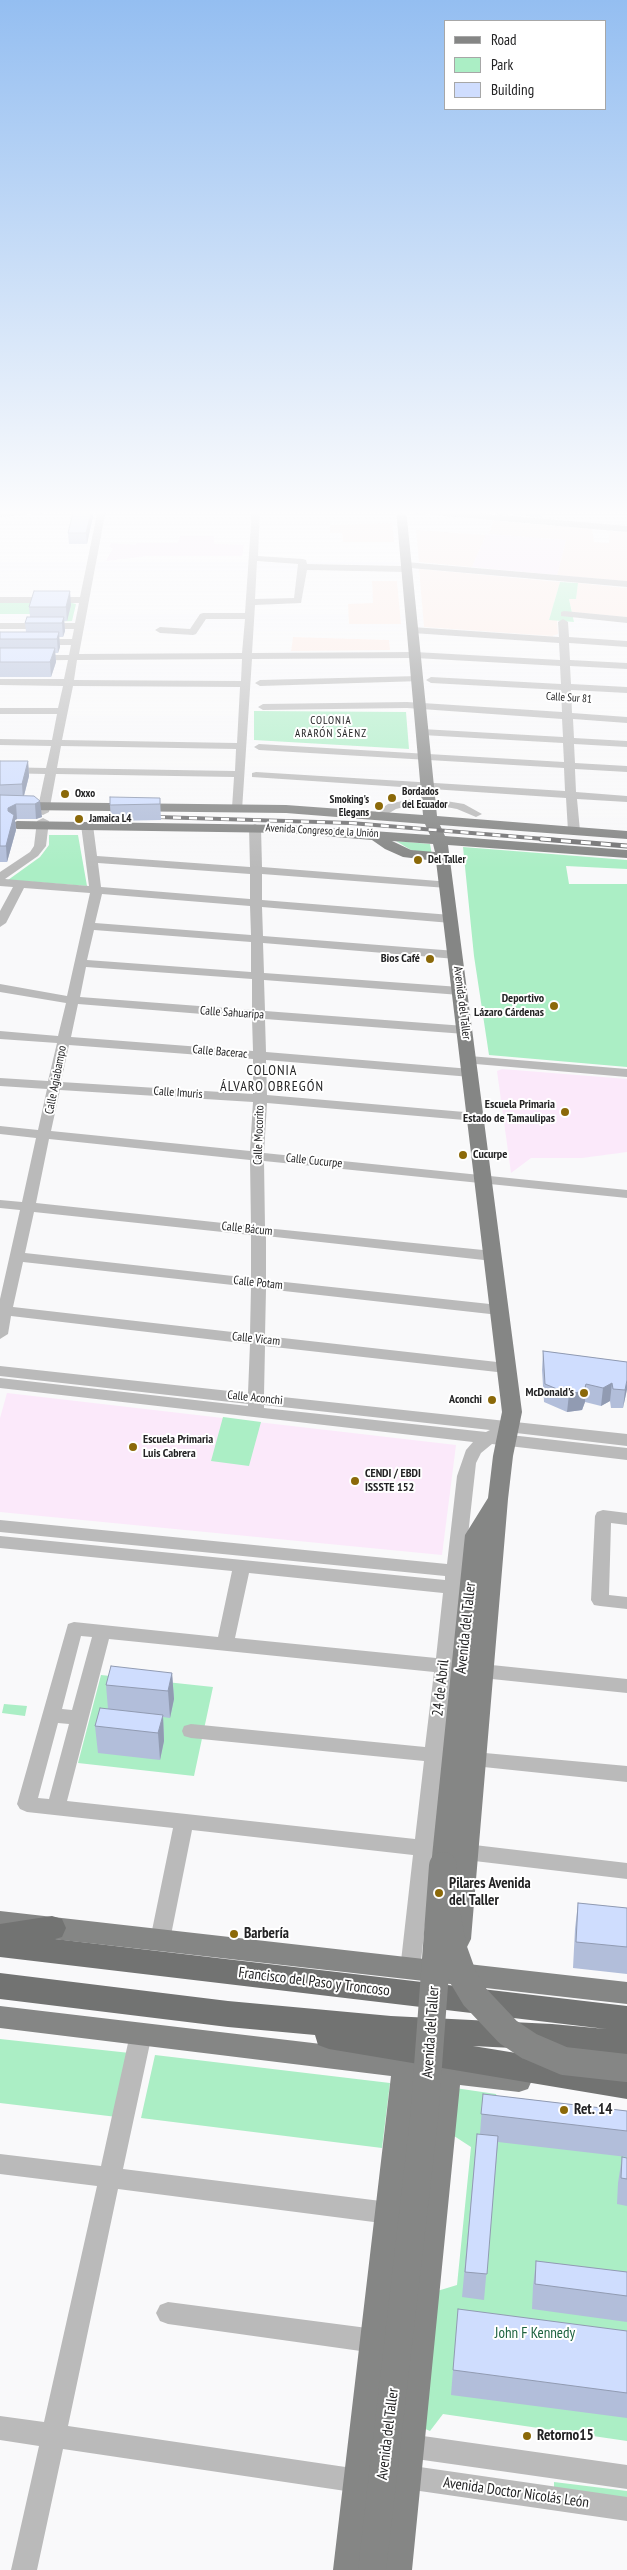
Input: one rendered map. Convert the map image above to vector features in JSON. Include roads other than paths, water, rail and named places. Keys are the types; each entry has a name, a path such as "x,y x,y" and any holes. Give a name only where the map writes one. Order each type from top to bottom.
{"highway":[{"path":"0,1936 52,1928"},
{"name":"Francisco del Paso y Troncoso","path":"0,1945 627,2019"},
{"path":"0,1986 228,2014 391,2029 552,2037 627,2045"},
{"path":"228,2014 319,2035 529,2067 627,2085"}],"main road":[{"name":"Avenida del Taller","path":"412,630 415,655 424,679 416,705 422,732 430,819 440,840 447,884 512,1412 501,1434 498,1499 474,1759 444,1855 455,1975"},
{"name":"Avenida Congreso de la Unión","path":"15,806 43,816 87,826 255,828 374,834 627,854"},
{"name":"Avenida Congreso de la Unión","path":"9,825 43,816 238,808 430,819 627,835"},
{"path":"374,834 390,846 408,854 443,857"},
{"name":"Avenida del Taller","path":"372,2570 424,2119 444,1855 476,1535 498,1499"},
{"path":"444,1855 444,1901 453,1949 471,1990 491,2016 508,2032 529,2046 551,2056 577,2063 627,2068"},
{"name":"Francisco del Paso y Troncoso","path":"0,1922 410,1970 627,1993"},
{"path":"0,2017 627,2091"},
{"name":"Avenida del Taller","path":"349,2570 406,2066"},
{"name":"Avenida del Taller","path":"396,2570 448,2071"},
{"path":"397,2142 404,2125 410,2121 422,2120 436,2128 440,2144"}],"street":[{"path":"0,877 34,854 40,846 43,816 78,629"},
{"path":"160,630 193,632 195,629"},
{"path":"238,808 247,629"},
{"path":"564,629 569,765 574,831"},
{"path":"412,630 627,644"},
{"path":"0,642 75,642"},
{"path":"0,658 415,655 627,666"},
{"path":"260,683 424,679 627,690"},
{"path":"0,682 245,684"},
{"name":"Calle Sur 81","path":"263,707 416,705 568,713 627,714"},
{"path":"0,711 63,712"},
{"name":"Calle Sur 81","path":"568,713 627,720"},
{"path":"422,732 627,744"},
{"path":"0,742 241,746"},
{"path":"259,747 627,769"},
{"path":"0,770 240,774"},
{"path":"256,775 426,784 627,799"},
{"path":"428,801 460,806 476,814"},
{"path":"377,816 392,806 412,802"},
{"name":"Calle Agiabampo","path":"0,1334 6,1311 10,1265 28,1206 45,1134 71,1000 82,962 96,892 87,826"},
{"name":"Calle Mocorito","path":"255,828 260,1098 257,1155 259,1283 256,1405"},
{"path":"91,859 447,884"},
{"path":"0,882 96,892 451,919"},
{"path":"0,924 20,884"},
{"path":"90,926 456,955"},
{"path":"82,962 460,991"},
{"name":"Calle Sahuaripa","path":"0,988 71,1000 465,1030"},
{"name":"Calle Bacerac","path":"0,1035 259,1055 470,1067 627,1073"},
{"name":"Calle Imuris","path":"0,1082 260,1098 476,1117"},
{"name":"Calle Cucurpe","path":"0,1130 627,1194"},
{"name":"Calle Bácum","path":"0,1204 493,1256"},
{"name":"Calle Potam","path":"10,1265 259,1283 499,1310"},
{"name":"Calle Vicam","path":"6,1311 506,1368"},
{"name":"Calle Aconchi","path":"0,1371 256,1405 501,1434"},
{"name":"Calle Aconchi","path":"0,1383 256,1405 501,1434"},
{"path":"501,1434 627,1440"},
{"path":"501,1434 627,1454"},
{"name":"24 de Abril","path":"410,1970 444,1855 434,1755 468,1463 474,1450 501,1434"},
{"path":"627,1519 603,1516 600,1600 627,1603"},
{"path":"0,1526 163,1550 453,1579"},
{"path":"0,1542 163,1550 242,1566 453,1579"},
{"path":"225,1644 242,1566"},
{"path":"443,1666 74,1629 27,1804 444,1855 627,1871"},
{"path":"56,1808 102,1632"},
{"path":"482,1671 627,1686"},
{"path":"51,1715 80,1718"},
{"path":"191,1731 434,1755"},
{"path":"474,1759 627,1774"},
{"path":"160,1940 184,1822"},
{"path":"24,2570 141,2034"},
{"path":"0,2164 389,2213"},
{"path":"168,2313 375,2341"},
{"path":"0,2428 359,2481"},
{"path":"409,2446 627,2477"},
{"name":"Avenida Doctor Nicolás León","path":"406,2477 627,2509"}],"railway":[{"path":"157,817 351,823 556,840"},
{"path":"541,839 627,846"}],"place":[{"name":"Oxxo","path":"65,794"},
{"name":"Bordados del Ecuador","path":"392,798"},
{"name":"Smoking's Elegans","path":"379,806"},
{"name":"Jamaica L4","path":"79,819"},
{"name":"Del Taller","path":"418,860"},
{"name":"Bios Café","path":"430,959"},
{"name":"Deportivo Lázaro Cárdenas","path":"554,1006"},
{"name":"Escuela Primaria Estado de Tamaulipas","path":"565,1112"},
{"name":"Cucurpe","path":"463,1155"},
{"name":"McDonald's","path":"584,1393"},
{"name":"Aconchi","path":"492,1400"},
{"name":"Escuela Primaria Luis Cabrera","path":"133,1447"},
{"name":"CENDI / EBDI ISSSTE 152","path":"355,1481"},
{"name":"Pilares Avenida del Taller","path":"439,1893"},
{"name":"Barbería","path":"234,1934"},
{"name":"Ret. 14","path":"564,2110"},
{"name":"Retorno15","path":"527,2436"}],"district":[{"name":"COLONIA ARARÓN SÁENZ","path":"331,727"},
{"name":"COLONIA ÁLVARO OBREGÓN","path":"272,1080"}],"park label":[{"name":"John F Kennedy","path":"535,2334"}]}
